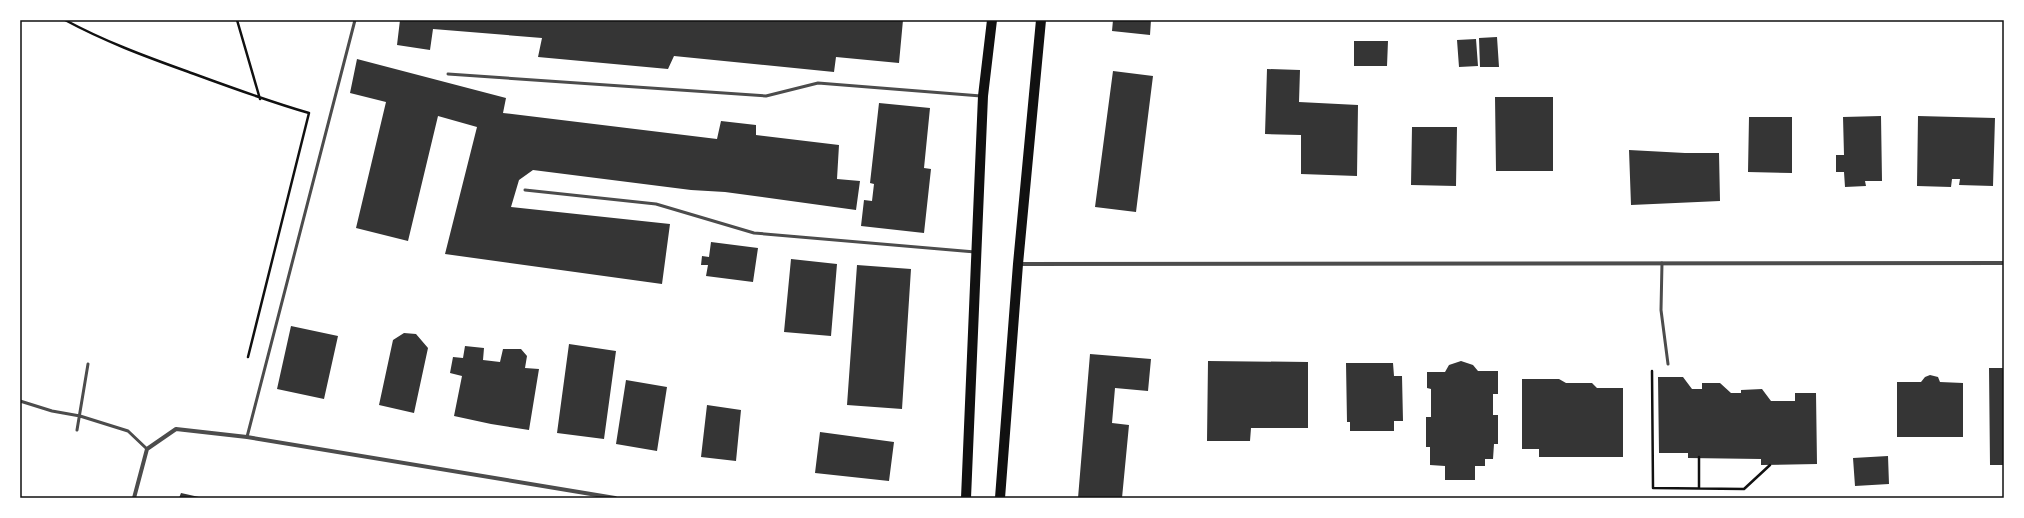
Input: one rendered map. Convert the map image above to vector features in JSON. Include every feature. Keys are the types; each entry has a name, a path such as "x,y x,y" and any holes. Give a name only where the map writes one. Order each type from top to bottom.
{"main road":[{"path":"966,498 975,252 983,96 992,20"},
{"path":"1000,498 1018,264 1041,20"}],"street":[{"path":"1018,264 2004,263"},
{"path":"134,498 147,449 176,429 247,437 615,498"}],"lane":[{"path":"247,437 355,20"},
{"path":"448,74 766,96 818,83 983,96"},
{"path":"525,190 656,204 754,233 975,252"},
{"path":"1662,263 1661,310 1668,364"},
{"path":"77,430 88,364"},
{"path":"20,401 52,411 80,416 128,431 147,449"}],"path":[{"path":"65,20 96,37 260,99 309,113 247,360"},
{"path":"237,20 260,99"},
{"path":"1652,370 1653,488 1744,489 1770,465"},
{"path":"1699,457 1699,488"}],"building":[{"path":"400,20 903,20 899,63 836,57 834,72 674,56 668,69 538,57 542,38 433,29 430,50 397,45"},
{"path":"1113,20 1151,20 1150,35 1112,31"},
{"path":"1497,37 1499,67 1480,67 1479,38"},
{"path":"1476,39 1478,66 1459,67 1457,40"},
{"path":"1354,41 1388,41 1387,66 1354,66"},
{"path":"357,59 506,98 503,113 717,139 721,121 756,125 756,135 839,145 837,179 860,181 856,210 725,192 691,190 533,170 519,180 511,207 670,224 662,284 445,254 477,127 438,116 408,241 356,228 386,102 350,93"},
{"path":"1267,69 1300,70 1299,102 1358,105 1357,176 1301,174 1301,135 1265,134"},
{"path":"1113,71 1153,76 1136,212 1095,207"},
{"path":"1495,97 1553,97 1553,171 1496,171"},
{"path":"879,103 930,108 924,168 931,169 924,233 861,226 864,200 872,201 874,184 870,183"},
{"path":"1881,116 1882,181 1865,181 1866,186 1845,187 1844,172 1836,172 1836,155 1844,155 1843,117"},
{"path":"1918,116 1995,118 1993,186 1959,185 1960,179 1952,179 1951,187 1917,186"},
{"path":"1749,117 1792,117 1792,173 1748,172"},
{"path":"1412,127 1457,127 1456,186 1411,185"},
{"path":"1629,150 1719,153 1720,201 1631,205"},
{"path":"711,242 758,248 753,282 706,276 708,265 701,265 702,256 709,257"},
{"path":"791,259 837,264 831,336 784,332"},
{"path":"857,265 911,269 902,409 847,405"},
{"path":"291,326 338,336 324,399 277,389"},
{"path":"404,333 416,334 428,348 414,413 379,405 393,340"},
{"path":"569,344 616,351 604,439 557,433"},
{"path":"465,346 484,348 483,360 500,362 503,349 521,349 527,356 525,368 539,369 529,430 454,416 462,376 450,373 453,357 463,358"},
{"path":"1090,354 1151,359 1148,391 1115,388 1112,423 1129,425 1122,498 1078,498"},
{"path":"1208,361 1308,362 1308,428 1251,428 1250,441 1207,441"},
{"path":"1461,361 1473,365 1478,371 1498,371 1498,394 1493,394 1493,415 1498,415 1498,444 1494,444 1493,459 1485,459 1485,466 1475,466 1475,480 1445,480 1445,466 1430,465 1430,447 1426,447 1426,417 1431,417 1431,389 1427,388 1427,372 1445,372 1449,365"},
{"path":"1346,363 1393,363 1394,376 1402,376 1403,421 1394,421 1394,431 1350,431 1350,422 1347,422"},
{"path":"1989,368 2004,368 2004,465 1990,465"},
{"path":"1930,375 1938,377 1940,382 1963,383 1963,437 1897,437 1897,382 1921,382 1925,377"},
{"path":"1658,377 1683,377 1692,389 1702,389 1702,383 1720,383 1731,393 1741,393 1741,390 1762,389 1771,401 1795,401 1795,393 1816,393 1817,464 1761,465 1761,459 1688,458 1688,453 1659,453"},
{"path":"1522,379 1559,379 1566,383 1592,383 1597,388 1623,388 1623,457 1539,457 1539,449 1522,449"},
{"path":"626,380 667,387 657,451 616,444"},
{"path":"707,405 741,410 736,461 701,457"},
{"path":"820,432 894,442 889,481 815,473"},
{"path":"1888,456 1889,484 1855,486 1853,458"},
{"path":"181,493 199,497 199,498 179,498"}]}
